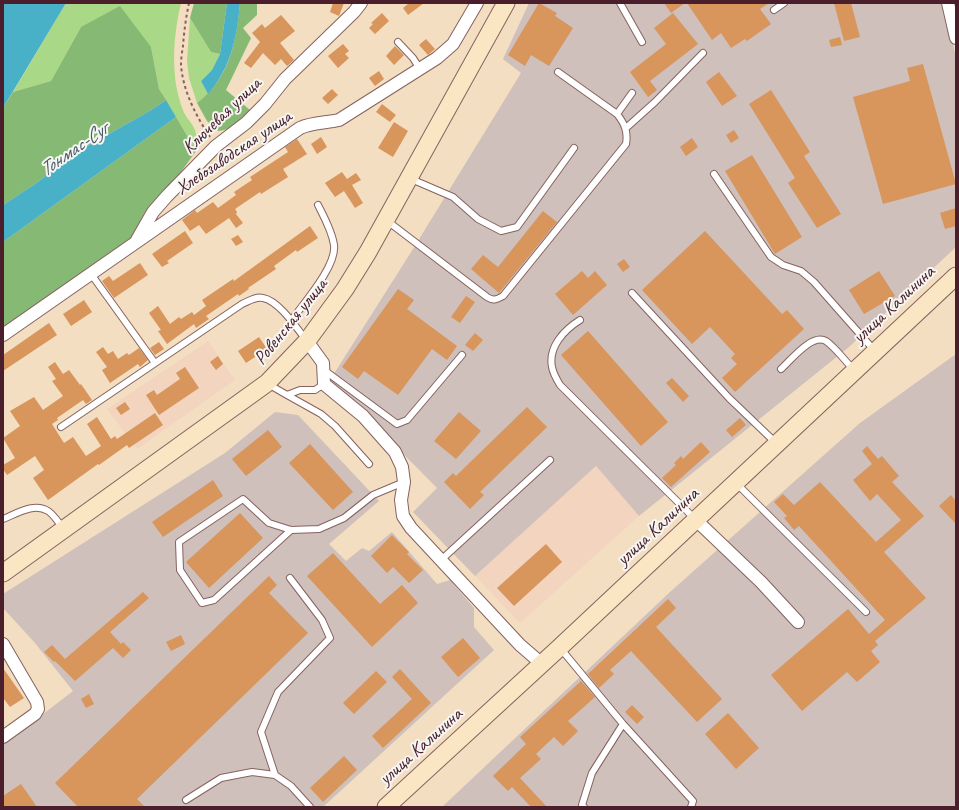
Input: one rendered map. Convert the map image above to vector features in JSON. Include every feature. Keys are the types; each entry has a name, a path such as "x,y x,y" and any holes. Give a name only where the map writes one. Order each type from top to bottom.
{"main road":[{"name":"Ровенская улица","path":"3,573 267,384 307,341 345,290 409,179 506,3"},
{"name":"улица Калинина","path":"386,807 560,648 956,276"}],"street":[{"name":"Ключевая улица","path":"134,244 153,212 167,196 216,146 251,118 265,104 285,78 354,12 361,3"},
{"name":"Хлебозаводская улица","path":"3,335 300,128 318,122 339,120 437,58 453,44 477,3"},
{"path":"948,3 956,38"},
{"path":"307,341 322,363 324,384 363,416 395,452 402,466 404,482 401,500 403,516 411,528 520,645 542,664"},
{"path":"696,520 761,582 798,622"},
{"path":"3,644 37,702 38,709 34,714 3,737"}],"lane":[{"path":"620,3 642,42"},
{"path":"774,10 784,3"},
{"path":"398,42 413,58 420,69"},
{"path":"626,128 655,102 703,53"},
{"path":"386,220 486,297 492,300 497,300 503,296 626,144 626,128 617,114 558,72"},
{"path":"617,114 632,93"},
{"path":"409,179 453,197 478,219 502,231 517,227 574,148"},
{"path":"714,174 771,257 783,265 801,271 814,282 876,352"},
{"path":"291,321 326,272 333,259 334,245 318,205"},
{"path":"91,274 155,363"},
{"path":"632,293 729,398 777,444"},
{"path":"61,427 242,304 255,298 262,297 275,304 307,341"},
{"path":"580,320 568,328 553,348 552,368 560,385 696,520"},
{"path":"781,369 809,343 821,339 831,345 855,371"},
{"path":"323,369 397,424 407,420 462,355"},
{"path":"267,384 321,414 335,426 369,464"},
{"path":"286,395 300,390 315,390 324,384"},
{"path":"441,560 550,460"},
{"path":"291,530 214,600 202,603 180,570 179,542 244,499 269,523 291,530 319,529 344,518 373,495 404,482"},
{"path":"736,483 866,612"},
{"path":"3,519 32,508 41,508 52,515 64,529"},
{"path":"275,775 261,732 278,692 330,638 322,620 290,578"},
{"path":"560,648 623,724 693,800 691,807"},
{"path":"584,807 582,805 592,773 623,724"},
{"path":"186,800 221,778 252,772 275,775 291,786 310,807"}],"path":[{"path":"189,3 185,20 181,64 190,101 203,127 216,146"}],"shaded area":[{"path":"529,3 943,3 956,57 956,247 849,347 639,516 596,466 475,576 413,512 437,488 330,380 413,249 521,73 503,59"},
{"path":"208,341 235,380 137,449 107,409"},
{"path":"956,354 956,807 442,807 670,592 860,423"},
{"path":"275,412 298,415 379,501 329,544 346,561 362,548 369,551 392,532 437,584 450,580 474,608 474,627 494,650 323,807 3,807 3,745 73,691 35,643 3,608 3,594 225,453"},
{"path":"596,466 639,516 520,623 475,576"}],"green space":[{"path":"66,3 181,3 176,29 174,57 176,84 183,110 194,128 199,144 196,151 159,89 151,47 81,27 51,81 13,92"},
{"path":"194,3 227,3 220,54 211,52 190,18"},
{"path":"240,3 257,3 257,15 243,28 251,38 226,90 250,110 232,127 218,131 207,121 197,103 208,93 224,71 233,45"},
{"path":"120,6 151,47 159,89 166,100 148,112 82,149 35,184 3,205 3,108 13,92 51,81 81,27"},
{"path":"190,18 211,52 220,54 212,70 201,81 208,94 197,103 189,78 187,61"},
{"path":"176,117 196,151 181,172 145,212 131,239 3,330 3,242"}],"water":[{"path":"3,3 66,3 3,108"},
{"path":"227,3 240,3 235,40 232,52 222,74 208,94 201,81 212,70 220,54"},
{"name":"Тонмас-Суг","path":"166,100 176,117 3,242 3,205 35,184 82,149 148,112"}],"building":[{"path":"333,3 344,3 339,16 330,12"},
{"path":"409,3 424,3 408,15 403,8"},
{"path":"539,3 557,13 555,16 573,28 549,66 531,55 525,66 508,55"},
{"path":"664,3 685,3 671,13"},
{"path":"687,3 769,3 760,9 771,24 747,41 745,39 731,48 721,33 712,40"},
{"path":"834,3 851,3 860,37 844,41"},
{"path":"382,13 389,21 375,34 369,28 373,24 371,23"},
{"path":"673,13 698,44 650,81 657,90 648,97 630,72 666,44 654,28"},
{"path":"281,15 295,31 280,43 294,60 287,66 281,59 275,65 263,53 251,68 244,63 260,42 252,33 262,24 265,28"},
{"path":"840,37 842,45 831,47 829,40"},
{"path":"426,39 435,49 428,55 419,45"},
{"path":"343,44 349,51 345,54 349,58 338,68 328,56"},
{"path":"395,46 404,55 394,65 386,56"},
{"path":"923,64 956,184 883,204 853,97 910,81 907,68"},
{"path":"379,71 384,79 375,86 369,78"},
{"path":"719,72 737,96 722,106 706,82"},
{"path":"332,89 338,95 328,104 322,98"},
{"path":"771,90 810,152 804,156 841,214 817,228 788,183 795,178 749,104"},
{"path":"382,104 396,115 390,122 376,112"},
{"path":"394,122 408,131 393,157 378,148"},
{"path":"734,130 739,138 731,143 726,135"},
{"path":"321,137 327,147 317,154 311,144"},
{"path":"692,138 698,147 686,156 680,147"},
{"path":"297,139 307,154 283,169 288,177 261,194 260,192 235,209 237,212 236,214 243,223 236,228 229,218 206,234 199,225 190,231 182,220 195,210 197,213 213,202 218,208 236,195 234,192 252,180 250,177 288,152 285,147"},
{"path":"752,155 802,237 775,254 725,171"},
{"path":"342,172 347,179 356,173 361,180 352,185 363,203 355,208 344,191 335,197 325,183"},
{"path":"956,208 956,226 945,229 940,213"},
{"path":"543,211 557,222 499,293 471,269 483,255 498,267"},
{"path":"310,226 318,238 297,252 296,250 274,266 276,269 248,288 249,289 239,296 238,294 206,316 209,319 196,328 194,324 167,344 158,331 161,330 149,313 158,306 170,324 179,317 181,319 192,312 194,315 206,306 202,300 233,279 234,281"},
{"path":"185,231 193,243 167,261 169,263 162,267 152,254"},
{"path":"705,231 782,314 787,310 804,329 735,392 722,378 737,364 731,358 735,354 710,327 692,344 642,290"},
{"path":"238,235 243,242 236,246 231,239"},
{"path":"624,259 630,267 623,272 617,264"},
{"path":"140,263 148,275 114,298 102,281 109,276 113,281"},
{"path":"582,271 588,278 595,271 607,285 573,315 555,294"},
{"path":"879,271 895,296 864,314 849,290"},
{"path":"398,289 414,300 407,309 457,346 447,360 432,349 398,395 364,371 358,379 342,367"},
{"path":"466,296 475,302 460,323 451,317"},
{"path":"84,300 92,312 71,326 63,314"},
{"path":"49,323 57,335 3,371 3,355"},
{"path":"588,331 668,422 641,446 561,355"},
{"path":"475,333 483,340 473,351 465,345"},
{"path":"259,337 267,349 246,363 238,351"},
{"path":"159,342 164,349 155,355 150,348"},
{"path":"103,347 108,354 113,351 118,359 127,353 129,355 139,348 148,360 140,367 138,364 110,383 102,370 107,367 96,352"},
{"path":"218,356 223,364 216,370 210,362"},
{"path":"55,362 63,374 69,370 92,400 86,404 83,400 57,418 58,420 52,424 64,443 73,437 86,456 101,446 87,424 97,417 111,439 115,436 117,439 155,413 163,425 129,448 127,445 48,500 33,478 44,470 35,456 7,475 3,469 3,465 15,458 3,438 20,426 10,411 34,397 43,410 63,396 52,381 56,379 48,367"},
{"path":"185,367 199,388 159,415 146,395 154,390 157,395 180,379 176,373"},
{"path":"672,378 689,396 683,402 666,383"},
{"path":"125,402 130,409 121,415 116,408"},
{"path":"527,407 547,427 480,492 484,495 470,509 444,482 453,473 456,476"},
{"path":"459,412 481,431 456,459 434,441"},
{"path":"740,418 746,425 732,437 726,430"},
{"path":"268,430 282,447 246,476 232,459"},
{"path":"701,442 710,452 671,487 662,478 676,465 674,463 681,456 683,459"},
{"path":"310,444 353,492 333,510 289,463"},
{"path":"867,446 878,459 882,456 899,476 892,482 924,516 884,552 926,598 875,641 878,645 871,651 880,662 857,682 847,672 802,711 771,675 848,609 869,634 885,620 799,526 794,530 784,518 787,516 774,502 783,494 794,505 820,482 876,542 901,520 877,494 870,501 853,480 872,464 862,451"},
{"path":"213,480 223,496 163,537 152,522"},
{"path":"951,495 956,501 956,524 939,506"},
{"path":"240,513 263,538 209,588 186,562"},
{"path":"392,535 409,552 407,554 423,570 409,583 393,567 387,573 371,556"},
{"path":"546,544 562,562 514,606 497,588"},
{"path":"333,553 380,604 402,585 418,603 372,647 307,576"},
{"path":"269,576 277,585 269,593 308,633 137,799 145,807 78,807 55,783"},
{"path":"143,592 149,598 110,632 121,644 123,642 131,650 123,658 113,648 75,681 44,652 52,645 65,659"},
{"path":"668,599 676,608 656,627 722,699 697,722 631,651 610,670 614,674 599,688 588,674"},
{"path":"181,635 185,644 171,651 166,642"},
{"path":"463,638 480,658 458,677 441,657"},
{"path":"3,668 24,698 10,707 3,698"},
{"path":"400,669 431,703 383,748 372,736 412,699 392,677"},
{"path":"376,671 387,682 354,714 343,703"},
{"path":"581,681 595,697 568,721 578,731 563,746 554,737 536,754 541,759 520,778 547,807 531,807 512,787 508,791 493,776 526,744 520,737"},
{"path":"89,694 94,704 86,708 81,699"},
{"path":"632,705 644,717 637,724 625,712"},
{"path":"728,713 759,748 736,769 705,734"},
{"path":"344,756 357,770 323,802 310,788"},
{"path":"21,784 37,807 3,807 3,796"}]}
